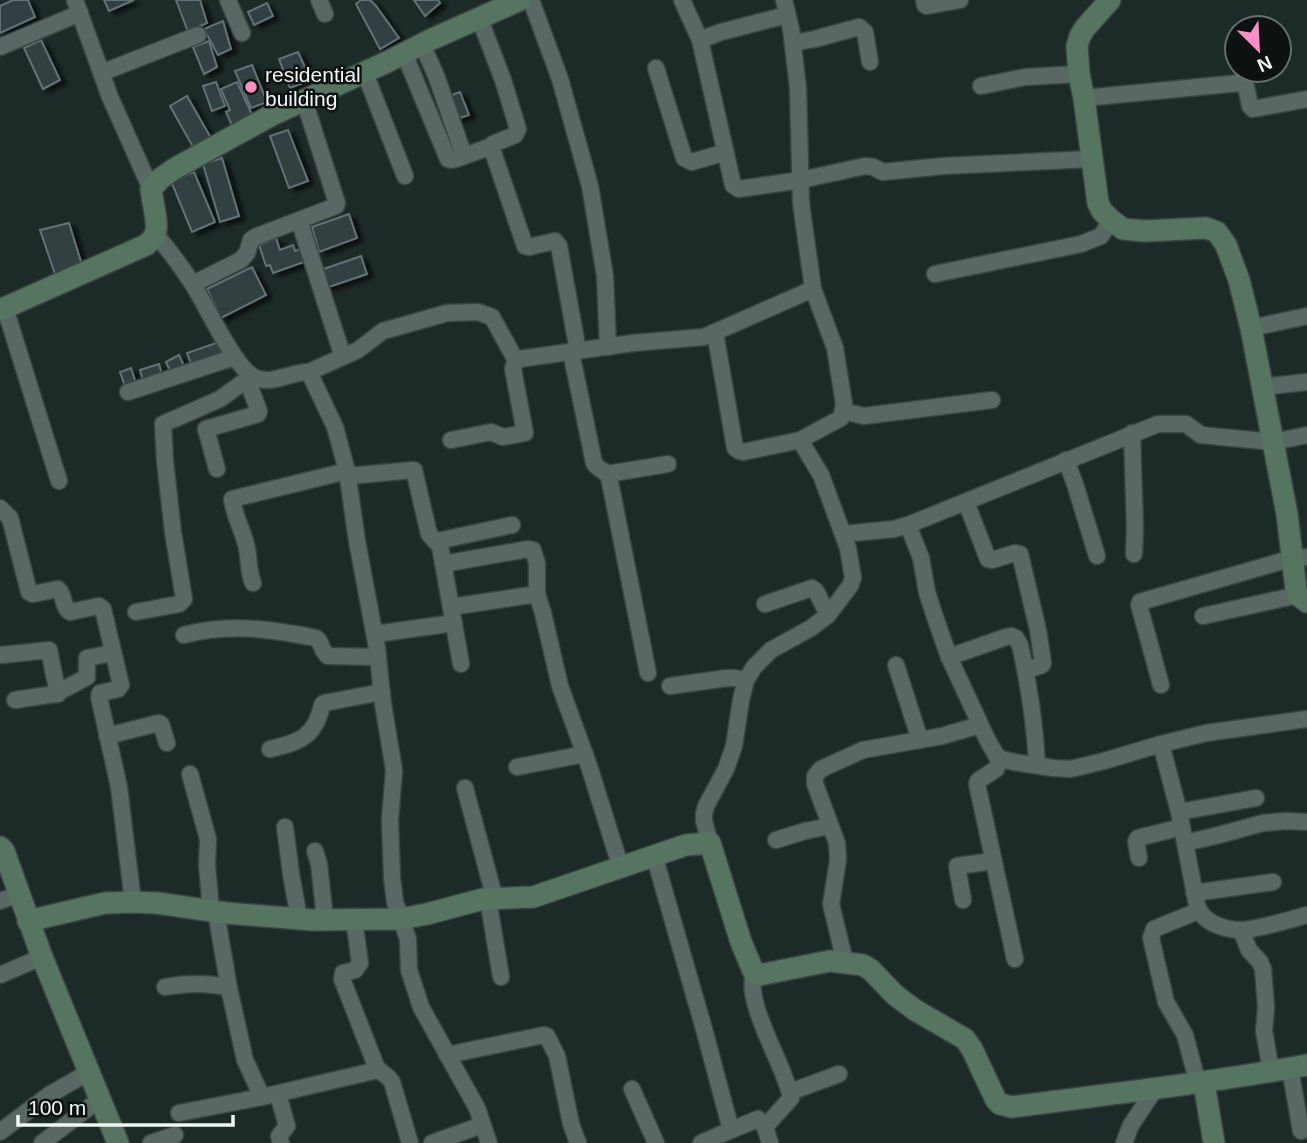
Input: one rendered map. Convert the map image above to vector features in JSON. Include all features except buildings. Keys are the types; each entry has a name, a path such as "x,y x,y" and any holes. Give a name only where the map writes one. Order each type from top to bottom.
{"street":[{"path":"228,0 242,33"},
{"path":"531,0 559,79 590,186 605,276 608,347"},
{"path":"682,0 700,40 733,185 739,189 801,180 865,166 883,172 943,166 1092,159"},
{"path":"923,0 925,5 930,6 960,0"},
{"path":"1110,0 1085,28 1078,41 1098,203 1102,211 1123,229 1206,228 1217,232 1222,238 1239,280 1251,328 1287,514 1300,557 1295,583 1303,598 1203,616"},
{"path":"151,189 174,169 272,115 365,73 509,2"},
{"path":"0,47 78,7 123,128 151,189 157,227 156,235 146,245 2,309 59,481"},
{"path":"700,40 786,8 798,88 802,203 813,289 835,348 844,404 841,418 801,440 743,452 735,449 715,332"},
{"path":"413,49 447,158 451,160 492,146 515,135 518,129 479,18"},
{"path":"793,43 859,27 865,32 870,62"},
{"path":"101,73 198,35"},
{"path":"656,68 684,158 692,162 726,152"},
{"path":"365,73 405,176"},
{"path":"981,86 1025,77 1080,74"},
{"path":"1084,98 1240,83 1246,86 1253,109 1307,99"},
{"path":"193,284 241,260 255,237 336,206 304,100"},
{"path":"492,146 525,246 555,241 558,243 594,463 607,474 668,464"},
{"path":"299,220 343,357"},
{"path":"934,274 1081,244 1101,236 1111,220"},
{"path":"156,235 193,284 250,378 259,411 258,414 206,429 218,469"},
{"path":"516,359 704,337 813,289"},
{"path":"136,612 179,604 184,599 173,532 163,426 165,424 220,399 250,378 285,378 309,372 358,350 383,331 447,313 478,312 492,317 516,359 513,369 525,433 503,437 491,432 451,440"},
{"path":"1251,328 1307,316"},
{"path":"128,392 235,357"},
{"path":"309,372 335,427 348,473 394,770 390,828 393,889 408,939 410,970 421,1007 471,1098 489,1143"},
{"path":"1262,387 1307,382"},
{"path":"843,411 864,416 992,400"},
{"path":"843,534 908,525 1162,423 1186,424 1200,435 1273,442 1307,435"},
{"path":"1132,433 1134,554"},
{"path":"701,1143 758,1119 768,1135 791,1098 754,995 751,981 754,973 741,942 710,843 704,814 734,746 746,680 754,667 771,650 811,628 828,615 853,578 848,548 821,475 801,440"},
{"path":"1066,460 1097,556"},
{"path":"253,583 249,573 246,545 232,499 348,473 414,470 429,534 440,546 461,664"},
{"path":"607,474 648,673"},
{"path":"966,502 988,559 1020,554 1043,663 1026,670"},
{"path":"0,508 10,518 29,592 33,594 58,589 68,611 101,607 121,685 118,689 99,694 119,787 133,902"},
{"path":"437,541 512,525"},
{"path":"908,525 921,558 930,604 949,657 987,739 1001,759 1071,769 1206,733 1307,719"},
{"path":"443,564 533,550 537,563 537,594 560,686 621,868"},
{"path":"1161,685 1140,602 1300,557"},
{"path":"765,604 812,587 828,615"},
{"path":"374,634 537,594"},
{"path":"184,635 211,630 258,628 316,638 328,656 378,657"},
{"path":"949,657 1013,636 1016,638 1026,670 1034,718 1037,765"},
{"path":"2,655 49,650 58,694"},
{"path":"15,700 58,694 87,677 88,658 113,653"},
{"path":"896,665 920,740"},
{"path":"670,686 727,678 746,680"},
{"path":"270,749 293,743 303,737 316,724 324,703 382,692"},
{"path":"107,736 159,723 167,743"},
{"path":"845,962 831,904 837,843 815,784 818,771 863,750 942,736 980,725"},
{"path":"1161,744 1182,827 1198,911 1202,916 1211,922 1241,930 1307,915"},
{"path":"517,767 585,754"},
{"path":"1001,759 996,769 976,783 1015,959"},
{"path":"190,774 208,839 207,865 229,988 245,1060 261,1097"},
{"path":"466,788 492,899 501,977"},
{"path":"1139,858 1136,845 1138,838 1182,827 1256,798"},
{"path":"1182,827 1219,835 1263,823 1307,822"},
{"path":"776,840 830,825"},
{"path":"285,827 299,918"},
{"path":"28,920 105,903 133,902 299,918 400,919 492,899 533,897 686,845 710,843"},
{"path":"0,847 4,851 10,897 28,920 118,1143"},
{"path":"315,851 325,919"},
{"path":"654,855 731,1130"},
{"path":"963,900 957,866 993,862"},
{"path":"1194,893 1273,882"},
{"path":"1198,911 1154,929 1151,941 1166,1002 1185,1035 1201,1083 1214,1143"},
{"path":"354,919 360,963 355,970 343,973 342,979 378,1070 392,1082 410,1143"},
{"path":"1241,930 1249,950 1263,969 1266,1007 1264,1031 1289,1068 1301,1131"},
{"path":"0,975 41,957"},
{"path":"754,973 760,975 830,961 863,965 872,970 895,995 915,1010 965,1039 991,1092 1000,1104 1012,1107 1201,1083 1289,1068"},
{"path":"165,987 198,983 229,988"},
{"path":"447,1055 547,1036 556,1056 571,1124 578,1143"},
{"path":"179,1113 278,1094 378,1070"},
{"path":"0,1132 49,1095 89,1072"},
{"path":"790,1092 839,1074"},
{"path":"632,1089 656,1143"},
{"path":"1124,1143 1131,1125 1155,1089"},
{"path":"278,1094 287,1126 279,1136 281,1143"},
{"path":"42,1143 100,1099"},
{"path":"432,1143 482,1125"},
{"path":"151,1143 175,1135"}],"place":[{"name":"residential building","path":"251,87"}]}
